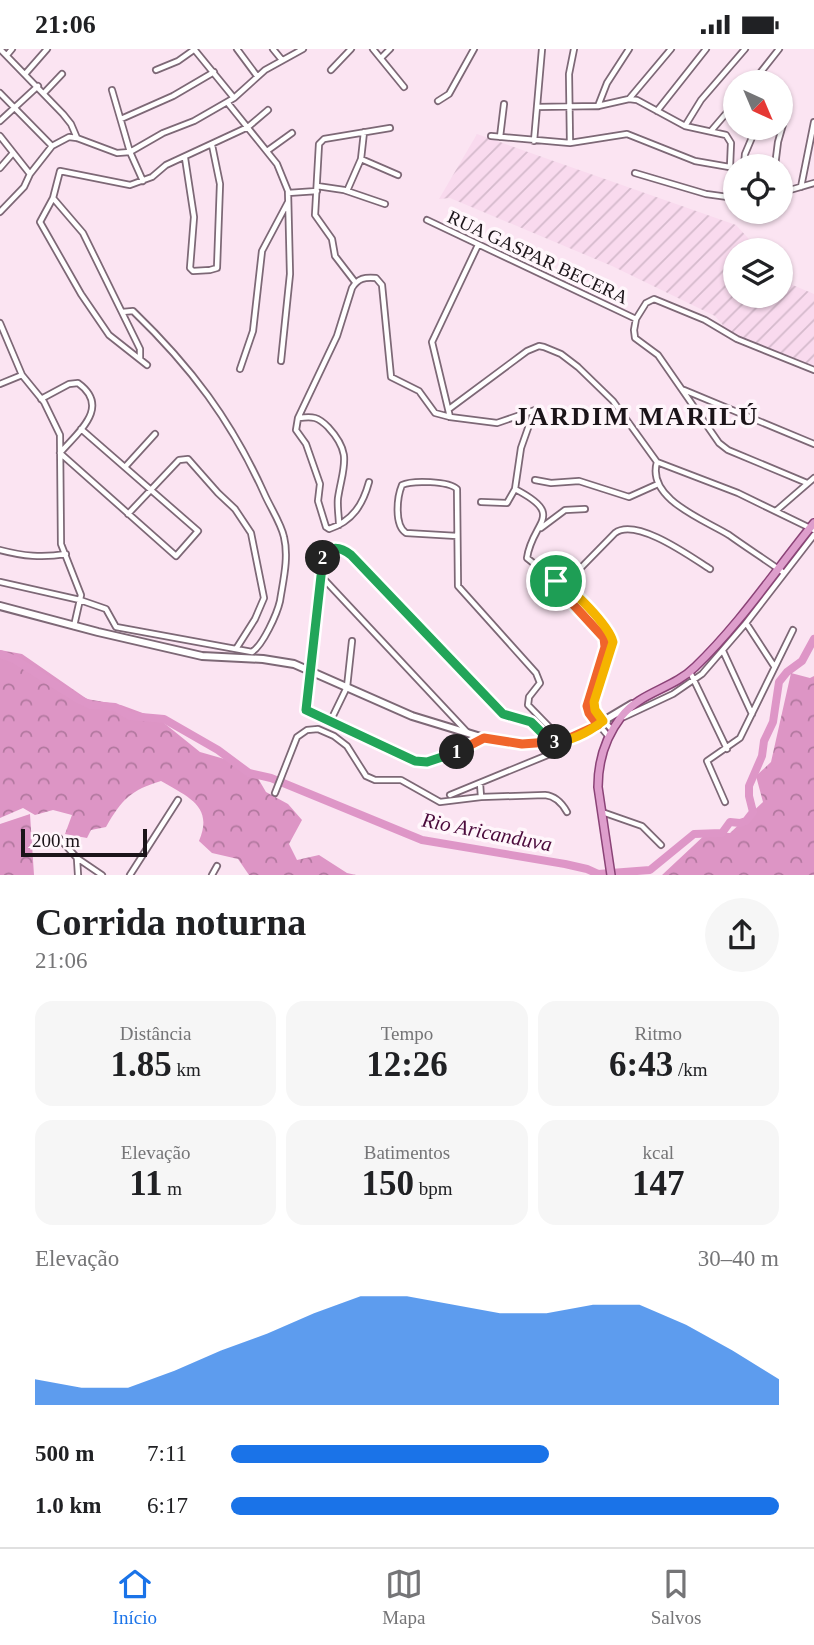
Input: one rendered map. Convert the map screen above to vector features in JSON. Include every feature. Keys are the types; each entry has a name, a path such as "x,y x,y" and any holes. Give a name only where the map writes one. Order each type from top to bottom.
{"main road":[{"path":"611,871 598,787 599,765 611,733 620,718 636,701 690,672 781,571 813,529"}],"street":[{"path":"0,49 26,73 71,124 77,138"},
{"path":"7,55 12,49"},
{"path":"26,73 47,49"},
{"path":"156,70 178,61 195,49 234,98"},
{"path":"237,49 257,76"},
{"path":"273,49 282,61"},
{"path":"0,212 24,187 30,174 52,146 65,138 77,138 117,153 130,152 234,98 257,76 303,49"},
{"path":"331,70 351,49"},
{"path":"373,49 404,87"},
{"path":"381,58 390,49"},
{"path":"438,101 449,94 474,49"},
{"path":"534,141 542,49"},
{"path":"570,143 569,65 574,49"},
{"path":"598,106 607,83 629,49"},
{"path":"629,99 671,49"},
{"path":"657,111 706,49"},
{"path":"685,126 701,100 745,49"},
{"path":"762,70 779,49"},
{"path":"121,119 173,96 214,72"},
{"path":"44,93 62,74"},
{"path":"0,121 38,86"},
{"path":"112,90 130,152 144,181"},
{"path":"0,93 52,146"},
{"path":"537,107 598,106 629,99 637,100 685,126 726,135 730,140 731,154"},
{"path":"227,102 267,151 282,174 288,193 290,274 281,361"},
{"path":"500,137 504,104"},
{"path":"148,365 109,335 81,294 40,222 53,198 60,171 130,185 144,181 166,165 248,127 268,110"},
{"path":"711,131 723,117"},
{"path":"801,187 814,122"},
{"path":"355,282 335,256 332,239 316,219 320,142 324,139 390,128"},
{"path":"347,191 361,159 364,132"},
{"path":"267,151 292,133"},
{"path":"491,136 570,143 627,134 695,161 723,166"},
{"path":"0,137 30,174"},
{"path":"185,158 194,217 190,268 193,271 211,271 216,268 219,253 217,232 220,203 220,184 212,145"},
{"path":"0,168 13,153"},
{"path":"361,159 398,175"},
{"path":"635,173 723,196"},
{"path":"793,189 814,183"},
{"path":"288,193 317,189 347,191 384,204"},
{"path":"53,198 83,233 140,349 140,359"},
{"path":"240,369 253,331 262,251 288,201"},
{"name":"RUA GASPAR BECERA","path":"427,220 636,319"},
{"path":"450,417 433,349 433,337 478,245"},
{"path":"369,482 360,507 339,525 329,529 323,524 318,501 320,484 306,445 296,430 298,418 337,336 355,282 367,277 376,278 382,285 391,377 419,391 435,413 497,423 536,410 520,456 515,489 507,503 481,502"},
{"path":"807,483 723,446 656,351 635,338 636,319 648,301 654,299 814,370"},
{"path":"0,582 80,600 106,610 116,627 252,652 259,647 264,633 277,615 286,568 284,537 248,458 213,400 159,336 133,311 122,312"},
{"path":"0,323 22,375 41,399 60,435 61,544 81,595 74,626"},
{"path":"449,409 527,351 538,346 544,347 568,358 607,394 657,462 777,510 813,529"},
{"path":"0,384 22,375"},
{"path":"41,399 69,384 78,383 88,390 93,405 91,415 60,453"},
{"path":"683,389 814,444"},
{"path":"298,418 313,416 320,419 341,444 344,478 338,499 339,525"},
{"path":"60,453 176,556 198,531 80,429"},
{"path":"125,467 155,434"},
{"path":"128,514 180,460 188,459 234,509 251,533 264,598 255,619 236,649"},
{"path":"620,718 673,694 694,681 746,623 781,571 726,534 677,506 658,484 655,474 657,462"},
{"path":"777,510 814,478"},
{"path":"535,480 551,483 579,481 629,497 658,484"},
{"path":"457,535 406,533 401,529 399,512 402,485 408,482 455,486 458,490 458,586 536,673 540,683 528,697 528,705 563,741"},
{"path":"515,489 540,504 543,513 540,528 527,557 534,566 565,585 606,628 612,638 594,702 600,723"},
{"path":"540,528 565,510 585,509"},
{"path":"565,585 622,528 638,530 672,545 710,569"},
{"path":"484,738 463,750 422,762 306,710 321,576 324,556 329,550 340,548 351,555 500,711 531,722 551,742"},
{"path":"0,549 27,557 46,558 65,554"},
{"path":"321,576 467,733"},
{"path":"556,581 558,588 604,638 605,647 587,706 589,713 611,733"},
{"path":"0,606 202,656 263,659 293,664 412,716 484,738 522,744 563,741 636,701"},
{"path":"746,623 774,667"},
{"path":"725,802 707,764 710,758 739,741 793,630"},
{"path":"330,722 346,687 352,641"},
{"path":"723,651 752,715"},
{"path":"690,672 727,749"},
{"path":"275,793 297,737 307,730 318,729 347,746 361,771 371,779 401,780 440,802 481,797 552,796 567,812"},
{"path":"450,795 555,752 563,741"},
{"path":"480,783 481,797"},
{"path":"130,875 178,800"},
{"path":"602,812 638,823 661,845"},
{"path":"59,838 77,858 102,875"},
{"path":"77,858 78,875"},
{"path":"212,875 217,866"}],"shaded area":[{"path":"477,134 723,220 723,224 736,225 748,238 723,238 723,308 793,308 793,285 814,294 814,366 729,332 715,316 612,266 450,198 439,199"}],"green space":[{"path":"0,650 22,654 87,699 121,705 159,719 200,752 228,760 256,775 266,792 288,804 302,820 289,844 297,860 319,855 347,873 356,875 249,875 238,859 212,853 199,841 203,829 201,811 189,798 161,781 128,797 106,827 91,830 87,838 65,834 72,815 53,810 35,815 23,808 0,818"},
{"path":"791,673 810,678 814,676 814,875 662,875 708,832 730,833 763,802 756,776 771,762"},
{"path":"30,814 34,875 0,875 0,824"}],"waterway":[{"name":"Rio Aricanduva","path":"0,654 14,659 91,705 115,707 130,716 164,719 218,750 249,773 271,778 422,840 565,864 598,874 650,870 694,834 722,833 730,822 746,821 753,812 749,786 773,722 779,682 802,661 814,639"}],"district":[{"name":"JARDIM MARILÚ","path":"637,416"}],"route":[{"path":"556,581 558,588 601,633 605,642 587,706 598,725 582,734 563,741 531,744 484,738 463,750 422,762 306,710 321,565 325,552 333,548 344,549 351,555 503,714 531,722 551,742 582,734 590,729 598,725 603,721 595,710 594,702 613,642 606,628 565,585 556,581"}]}
